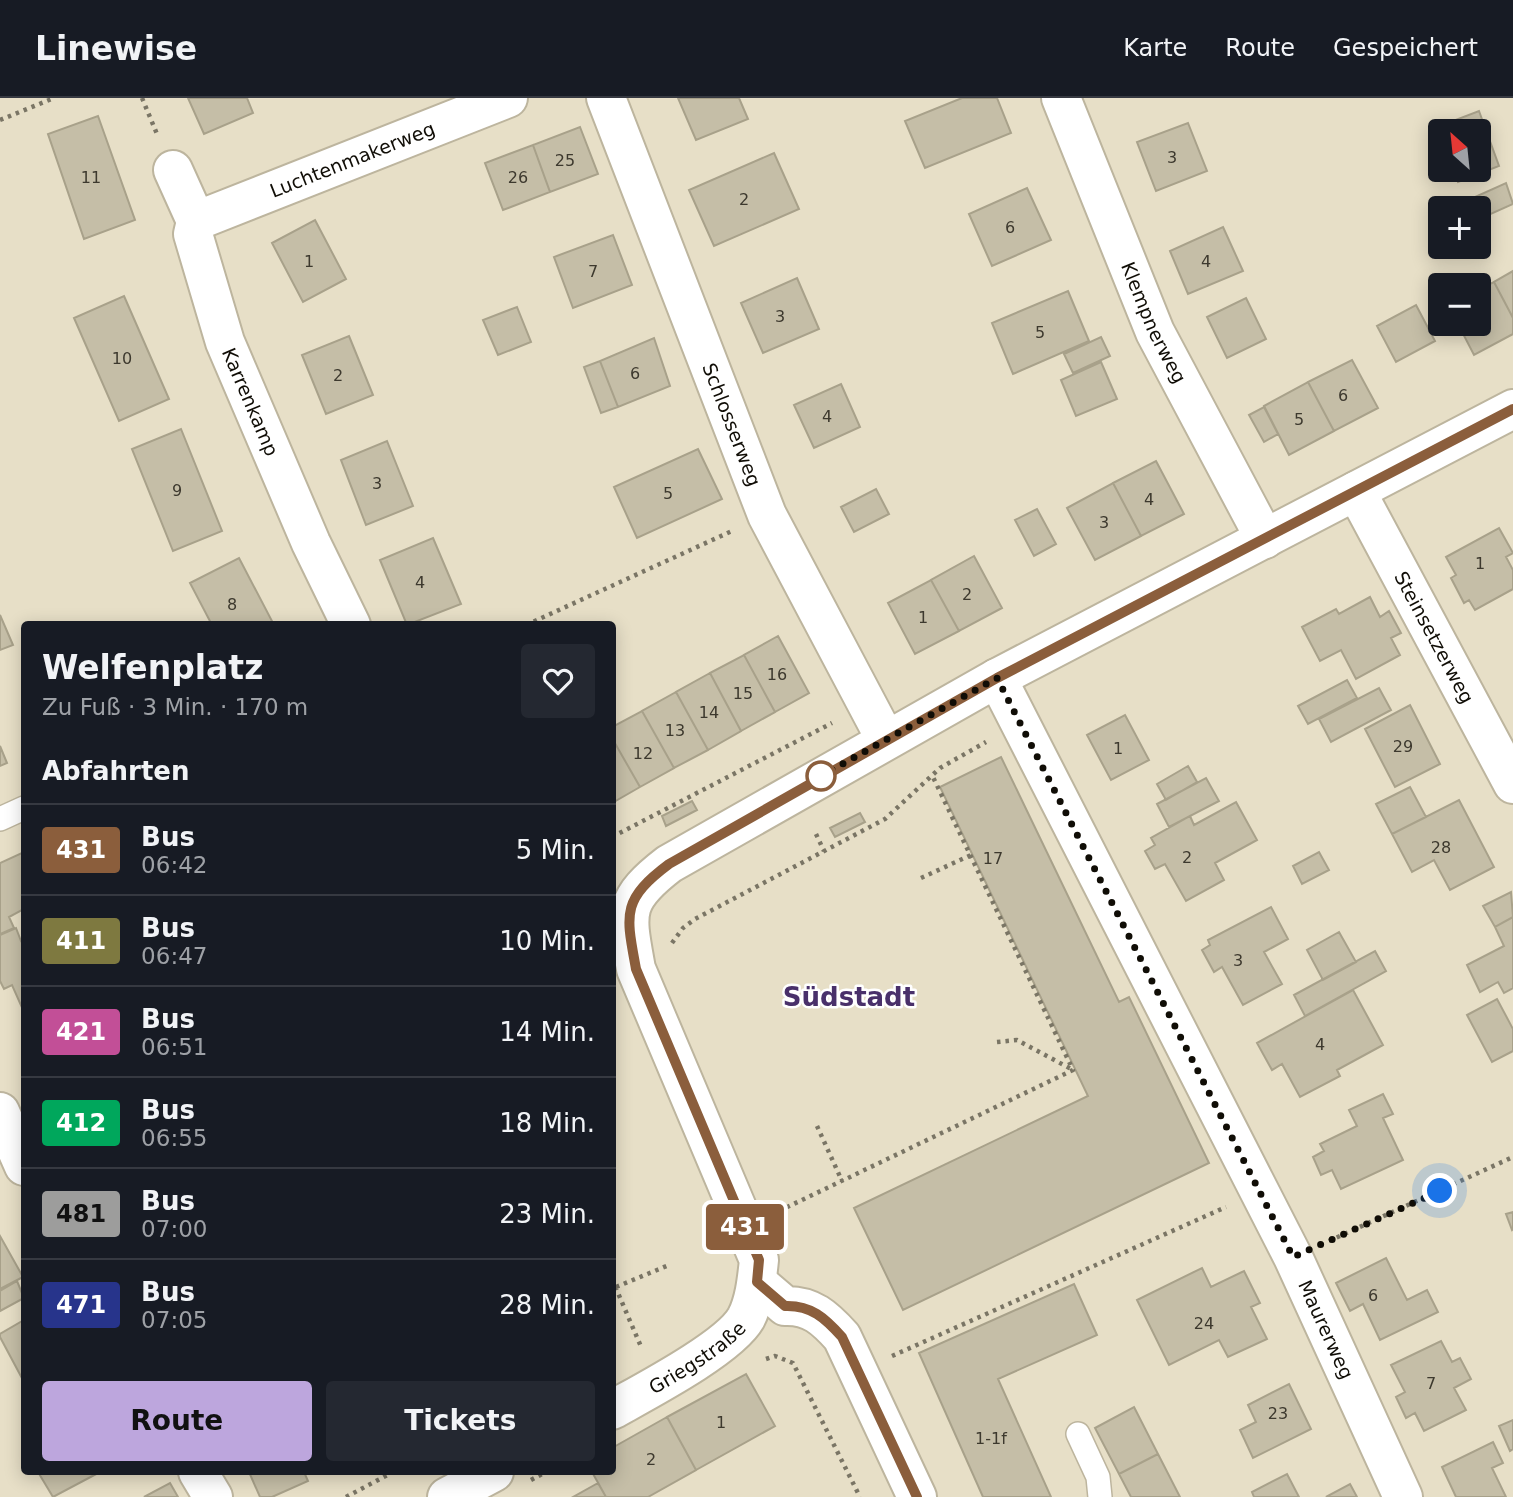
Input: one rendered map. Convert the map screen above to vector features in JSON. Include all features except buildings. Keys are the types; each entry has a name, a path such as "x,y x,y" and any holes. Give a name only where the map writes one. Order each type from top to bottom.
{"street":[{"name":"Luchtenmakerweg","path":"195,221 508,98"},
{"name":"Schlosserweg","path":"606,98 767,515 886,740"},
{"name":"Klempnerweg","path":"1061,98 1154,332 1265,539"},
{"name":"Karrenkamp","path":"173,170 195,221 193,234 225,342 311,543 349,621"},
{"path":"917,1497 842,1337 824,1317 801,1305 785,1306 757,1282 759,1260 636,969 627,921 626,892 669,864 997,678 1513,409"},
{"name":"Steinsetzerweg","path":"1356,491 1513,784"},
{"name":"Maurerweg","path":"997,678 1293,1257 1402,1497"},
{"path":"0,1112 16,1167"},
{"name":"Griegstraße","path":"616,1408 716,1346 745,1319 757,1282"},
{"path":"200,1475 213,1497"}],"lane":[{"path":"0,819 21,809"},
{"path":"1078,1434 1098,1477 1100,1497"}],"path":[{"path":"0,120 54,98"},
{"path":"535,621 767,515"},
{"path":"671,955 671,945 683,928 695,919 885,819 932,775 961,753 997,737 1014,712"},
{"path":"932,775 1073,1070"},
{"path":"816,834 824,850"},
{"path":"921,878 971,855"},
{"path":"997,1042 1017,1040 1073,1070"},
{"path":"772,1214 1073,1070"},
{"path":"817,1126 842,1181"},
{"path":"1293,1257 1513,1157"},
{"path":"860,1372 1260,1191"},
{"path":"654,1348 644,1354 616,1287 669,1265"},
{"path":"763,1359 775,1356 793,1363 860,1497"},
{"path":"346,1497 387,1475"}],"bus line":[{"name":"431","path":"917,1497 842,1337 824,1317 801,1305 785,1306 757,1282 759,1260 636,969 627,921 640,886 669,864 973,691 1513,409"}],"district":[{"name":"Südstadt","path":"849,997"}],"route":[{"path":"821,776 997,678 1293,1257 1440,1191"}]}
